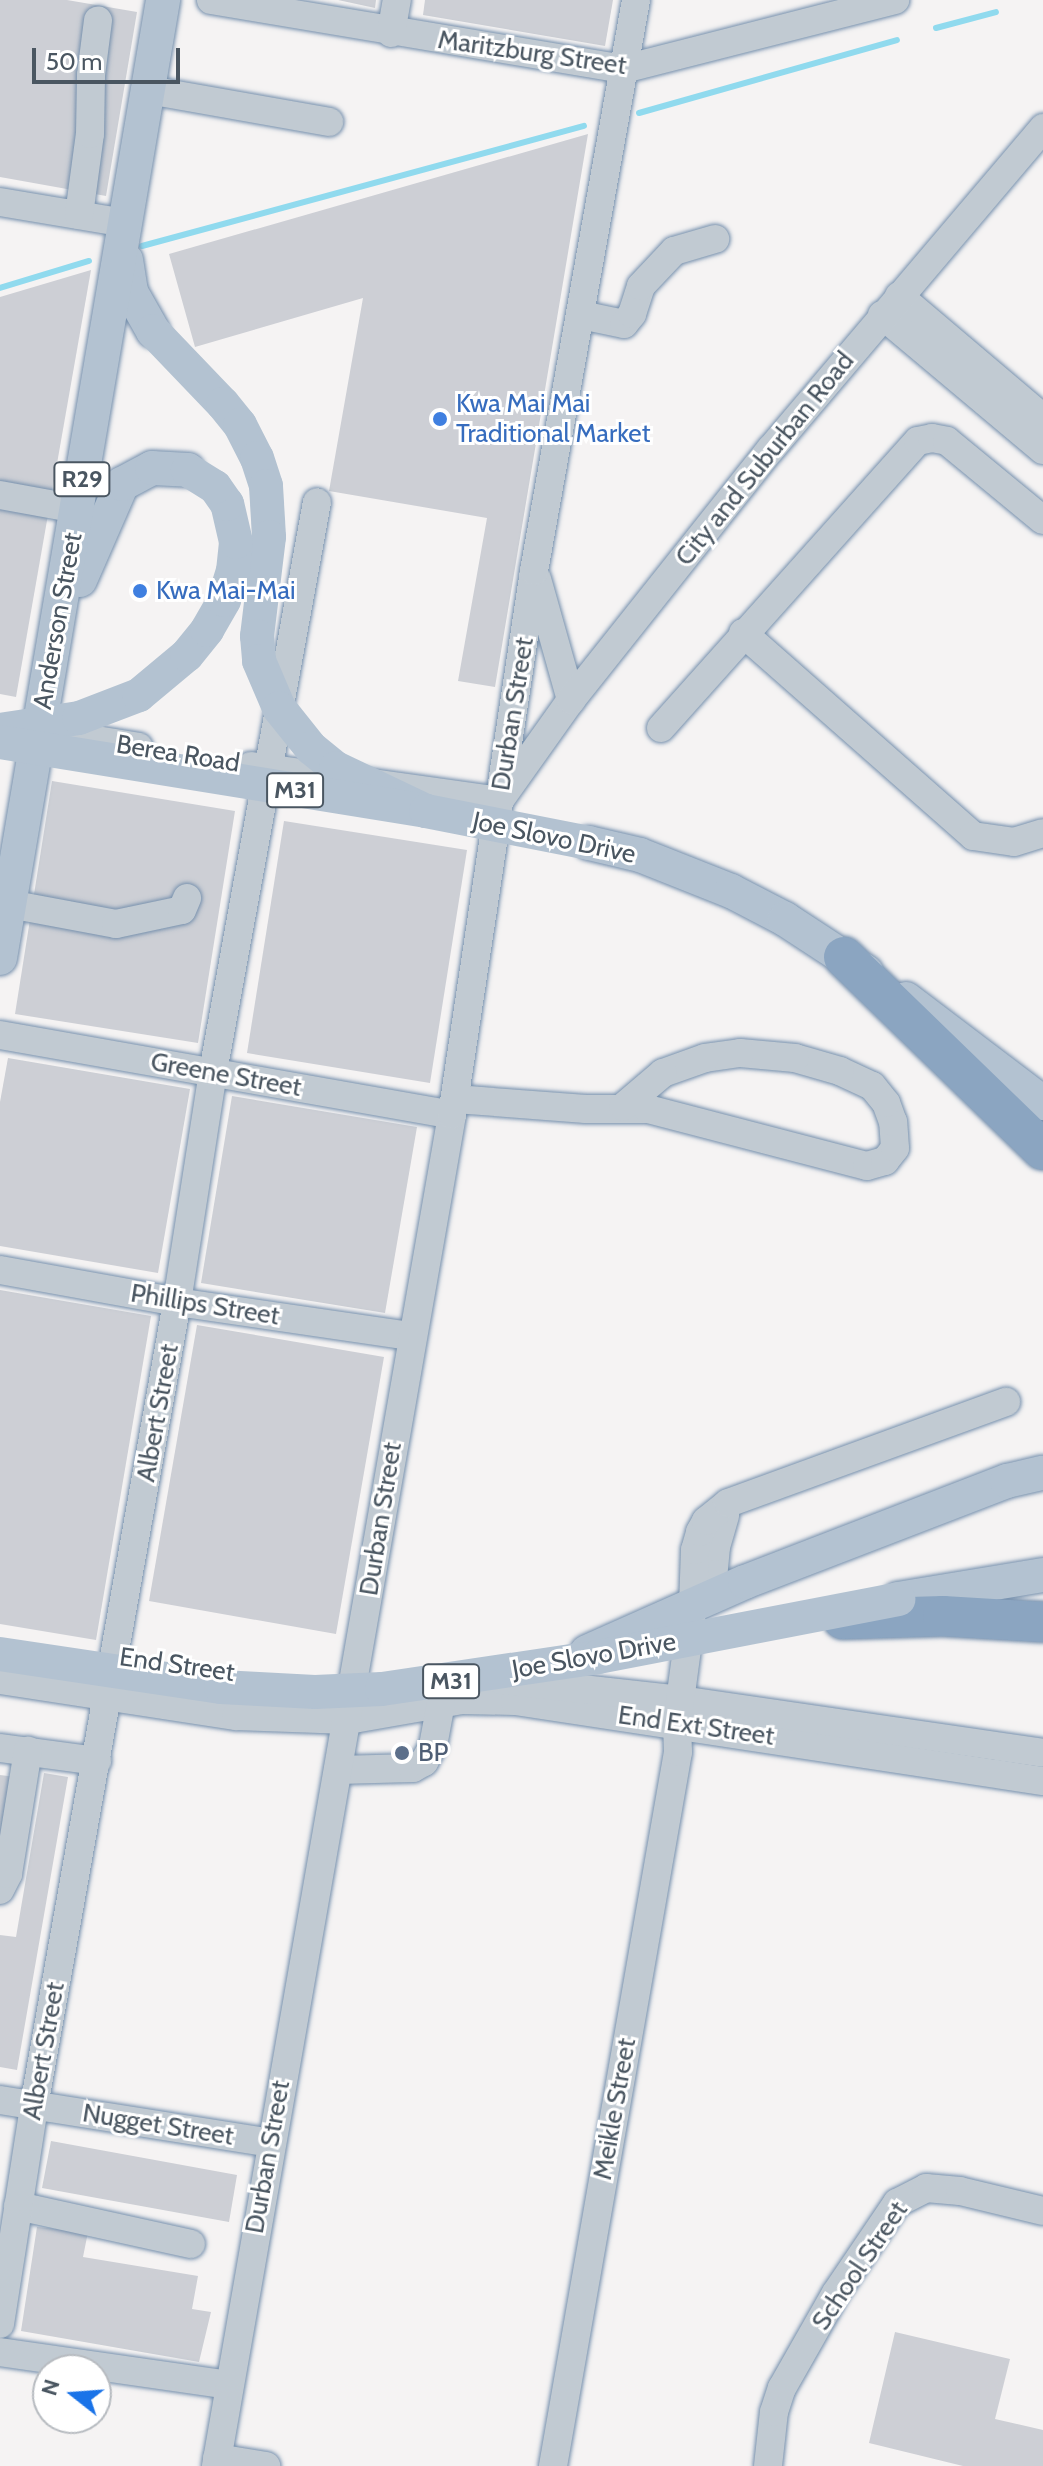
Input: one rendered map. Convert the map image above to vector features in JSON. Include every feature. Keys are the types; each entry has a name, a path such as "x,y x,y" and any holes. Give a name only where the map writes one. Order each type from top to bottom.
{"highway":[{"path":"844,957 1043,1150"},
{"path":"744,1628 875,1616 943,1616 1043,1622"}],"main road":[{"name":"Anderson Street","path":"0,958 163,0"},
{"path":"123,231 131,292 153,331 223,404 240,425 257,458 266,486 269,537 257,636 259,661 279,708 311,748 336,768 426,811"},
{"path":"0,727 79,718 139,695 187,655 207,630 224,600 233,571 236,542 227,504 215,487 188,470 152,468 122,484 56,636"},
{"name":"Joe Slovo Drive","path":"0,742 426,811 640,855 731,891 844,957 955,1034 1043,1103"},
{"path":"521,1681 702,1601 1007,1481 1043,1473"},
{"name":"Joe Slovo Drive","path":"0,1654 113,1677 221,1687 315,1692 382,1689 598,1657 898,1599 1043,1575"},
{"path":"0,1673 113,1677"}],"street":[{"name":"Maritzburg Street","path":"211,0 391,33 624,69 670,60 895,0"},
{"path":"391,33 397,0"},
{"name":"Durban Street","path":"216,2462 270,2143 356,1677 411,1336 454,1107 534,571 636,0"},
{"path":"79,215 90,134 91,75 98,20"},
{"path":"148,90 329,122"},
{"name":"City and Suburban Road","path":"500,801 571,700 891,305 1043,128"},
{"path":"0,202 79,215 123,231"},
{"path":"581,315 624,324 632,314 641,286 674,251 715,239"},
{"path":"891,305 1043,418"},
{"path":"891,305 1043,448"},
{"path":"661,728 918,441 926,438 947,441 1043,520"},
{"path":"0,495 77,509"},
{"name":"Albert Street","path":"0,2324 34,2106 113,1677 177,1302 213,1072 317,502"},
{"name":"Durban Street","path":"534,571 571,700"},
{"path":"743,633 973,836 1014,842 1043,833"},
{"name":"Berea Road","path":"0,727 500,801"},
{"path":"9,904 116,924 182,910 187,898"},
{"name":"Greene Street","path":"0,1035 213,1072 454,1107 623,1107 674,1115 867,1166 885,1161 895,1148 893,1122 886,1103 872,1086 840,1071 795,1058 740,1053 705,1058 663,1073 623,1107"},
{"name":"Phillips Street","path":"0,1270 177,1302 411,1336"},
{"name":"Meikle Street","path":"553,2466 685,1712 702,1601 695,1550 700,1532 706,1521 728,1503 1006,1402"},
{"name":"End Street","path":"0,1637 236,1716 348,1720"},
{"name":"End Street","path":"0,1680 356,1677"},
{"name":"End Ext Street","path":"356,1677 521,1681 1043,1781"},
{"name":"End Ext Street","path":"348,1720 486,1698 685,1712 1043,1753"},
{"path":"338,1770 413,1768 424,1762 433,1746 441,1703"},
{"path":"0,1890 8,1874 14,1750 97,1761"},
{"name":"Nugget Street","path":"0,2100 270,2143"},
{"name":"School Street","path":"768,2466 774,2412 782,2388 836,2293 897,2203 926,2188 960,2191 1043,2211"},
{"path":"18,2206 191,2244"},
{"path":"0,2352 229,2385"},
{"path":"216,2462 266,2466"}],"building":[{"path":"0,0 67,0 137,12 106,196 0,177"},
{"path":"338,0 376,0 375,8"},
{"path":"425,0 613,0 605,46 423,15"},
{"name":"Kwa Mai Mai Traditional Market","path":"588,134 495,687 458,681 487,518 329,491 363,298 195,347 169,254"},
{"path":"91,270 16,697 0,694 0,297"},
{"path":"52,781 235,811 198,1043 15,1014"},
{"path":"284,821 467,850 430,1083 247,1053"},
{"path":"8,1058 190,1089 158,1273 0,1246 0,1102"},
{"path":"232,1096 417,1127 385,1313 201,1283"},
{"path":"0,1290 151,1316 96,1640 0,1624"},
{"path":"197,1325 384,1357 336,1634 149,1601"},
{"path":"44,1773 68,1777 17,2070 0,2067 0,1935 16,1937"},
{"path":"0,1775 16,1777 0,1840"},
{"path":"51,2141 237,2175 229,2222 42,2188"},
{"path":"37,2227 88,2232 83,2257 198,2276 192,2309 211,2312 199,2362 21,2331"},
{"path":"895,2332 1010,2359 995,2419 1043,2430 1043,2466 963,2466 869,2443"}],"waterway":[{"path":"936,28 996,12"},
{"path":"639,113 897,40"},
{"path":"142,246 584,126"},
{"path":"0,288 89,261"}],"place":[{"name":"Kwa Mai Mai Traditional Market","path":"440,419"},
{"name":"Kwa Mai-Mai","path":"140,591"},
{"name":"BP","path":"402,1753"}]}
